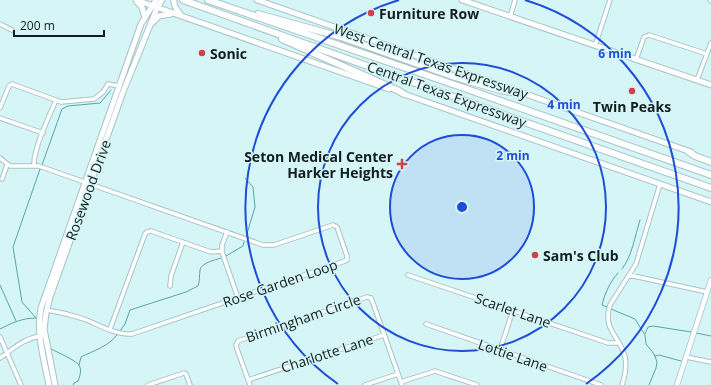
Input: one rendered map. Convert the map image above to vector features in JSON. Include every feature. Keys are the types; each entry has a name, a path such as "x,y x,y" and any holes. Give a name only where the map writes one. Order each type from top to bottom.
{"highway":[{"name":"Central Texas Expressway","path":"208,0 711,175"},
{"name":"Central Texas Expressway","path":"186,1 711,188"},
{"path":"237,10 249,11 341,37 482,85 511,92 519,92"},
{"path":"268,31 404,94"},
{"path":"689,152 695,156 711,161"}],"main road":[{"path":"135,0 711,202"},
{"path":"135,0 142,7 145,18"},
{"name":"Rosewood Drive","path":"49,385 39,320 41,308 87,184 151,24 156,0"},
{"name":"Rosewood Drive","path":"55,385 42,336 50,297 119,86 141,24 162,0"},
{"path":"174,0 173,2 176,10 182,16"},
{"name":"West Central Texas Expressway","path":"257,0 689,152"},
{"path":"462,0 711,85"},
{"path":"151,24 156,18 163,14 174,14"}],"street":[{"path":"510,17 515,0"},
{"path":"595,46 610,0"},
{"path":"0,24 12,30"},
{"path":"636,60 644,37 649,35 707,54"},
{"path":"697,80 711,44"},
{"path":"0,108 9,86 12,84 61,102 94,99 103,92 108,84 119,86"},
{"path":"0,158 7,165 14,167 34,166 35,154 56,100"},
{"path":"0,118 43,133"},
{"path":"2,179 7,165"},
{"name":"Rose Garden Loop","path":"34,166 260,244 270,246 333,225 337,227 347,256 347,260 345,261 132,334 120,333 71,315 47,310"},
{"path":"622,385 625,376 625,356 608,323 608,312 610,304 636,264 660,184"},
{"path":"110,329 147,232 151,231 211,252 222,251"},
{"path":"227,232 222,245 222,251 238,298"},
{"path":"170,286 170,276 183,242"},
{"name":"Scarlet Lane","path":"408,275 608,343 618,343"},
{"path":"629,275 707,292"},
{"path":"677,385 711,280"},
{"name":"Birmingham Circle","path":"250,385 237,349 236,345 238,341 360,298 368,297 371,298 401,384"},
{"path":"500,350 513,310"},
{"name":"Lottie Lane","path":"426,324 601,385"},
{"name":"Charlotte Lane","path":"248,380 384,334"},
{"path":"0,358 22,342 33,337 42,336"},
{"path":"0,337 21,385"},
{"path":"686,357 711,362"},
{"path":"401,384 435,371 477,385"},
{"path":"148,385 184,373 186,374 190,385"},
{"path":"365,385 398,374"}],"waterway":[{"path":"42,165 62,109 68,106 100,103 111,90"},
{"path":"36,318 22,302 13,247 40,169"},
{"path":"245,178 253,187 255,207 246,237"},
{"path":"622,269 631,252 640,220"},
{"path":"226,256 243,246 244,242"},
{"path":"120,331 125,324 130,310 186,292 198,286 200,270 203,265 221,258"},
{"path":"607,307 602,305 603,301 610,284 618,273"},
{"path":"0,285 16,321"},
{"path":"611,309 635,319 645,335 646,344 654,354 657,362 649,385"},
{"path":"0,329 22,320 36,318"},
{"path":"645,334 648,327 653,326 691,332"},
{"path":"696,333 711,336"},
{"path":"79,365 81,357 110,342 117,335"},
{"path":"51,349 79,365 80,375 78,381 73,384 74,385"},
{"path":"655,356 659,355 681,361"}],"place":[{"name":"Furniture Row","path":"371,13"},
{"name":"Sonic","path":"202,53"},
{"name":"Twin Peaks","path":"632,91"},
{"name":"Seton Medical Center Harker Heights","path":"402,164"},
{"name":"Sam's Club","path":"535,255"}]}
